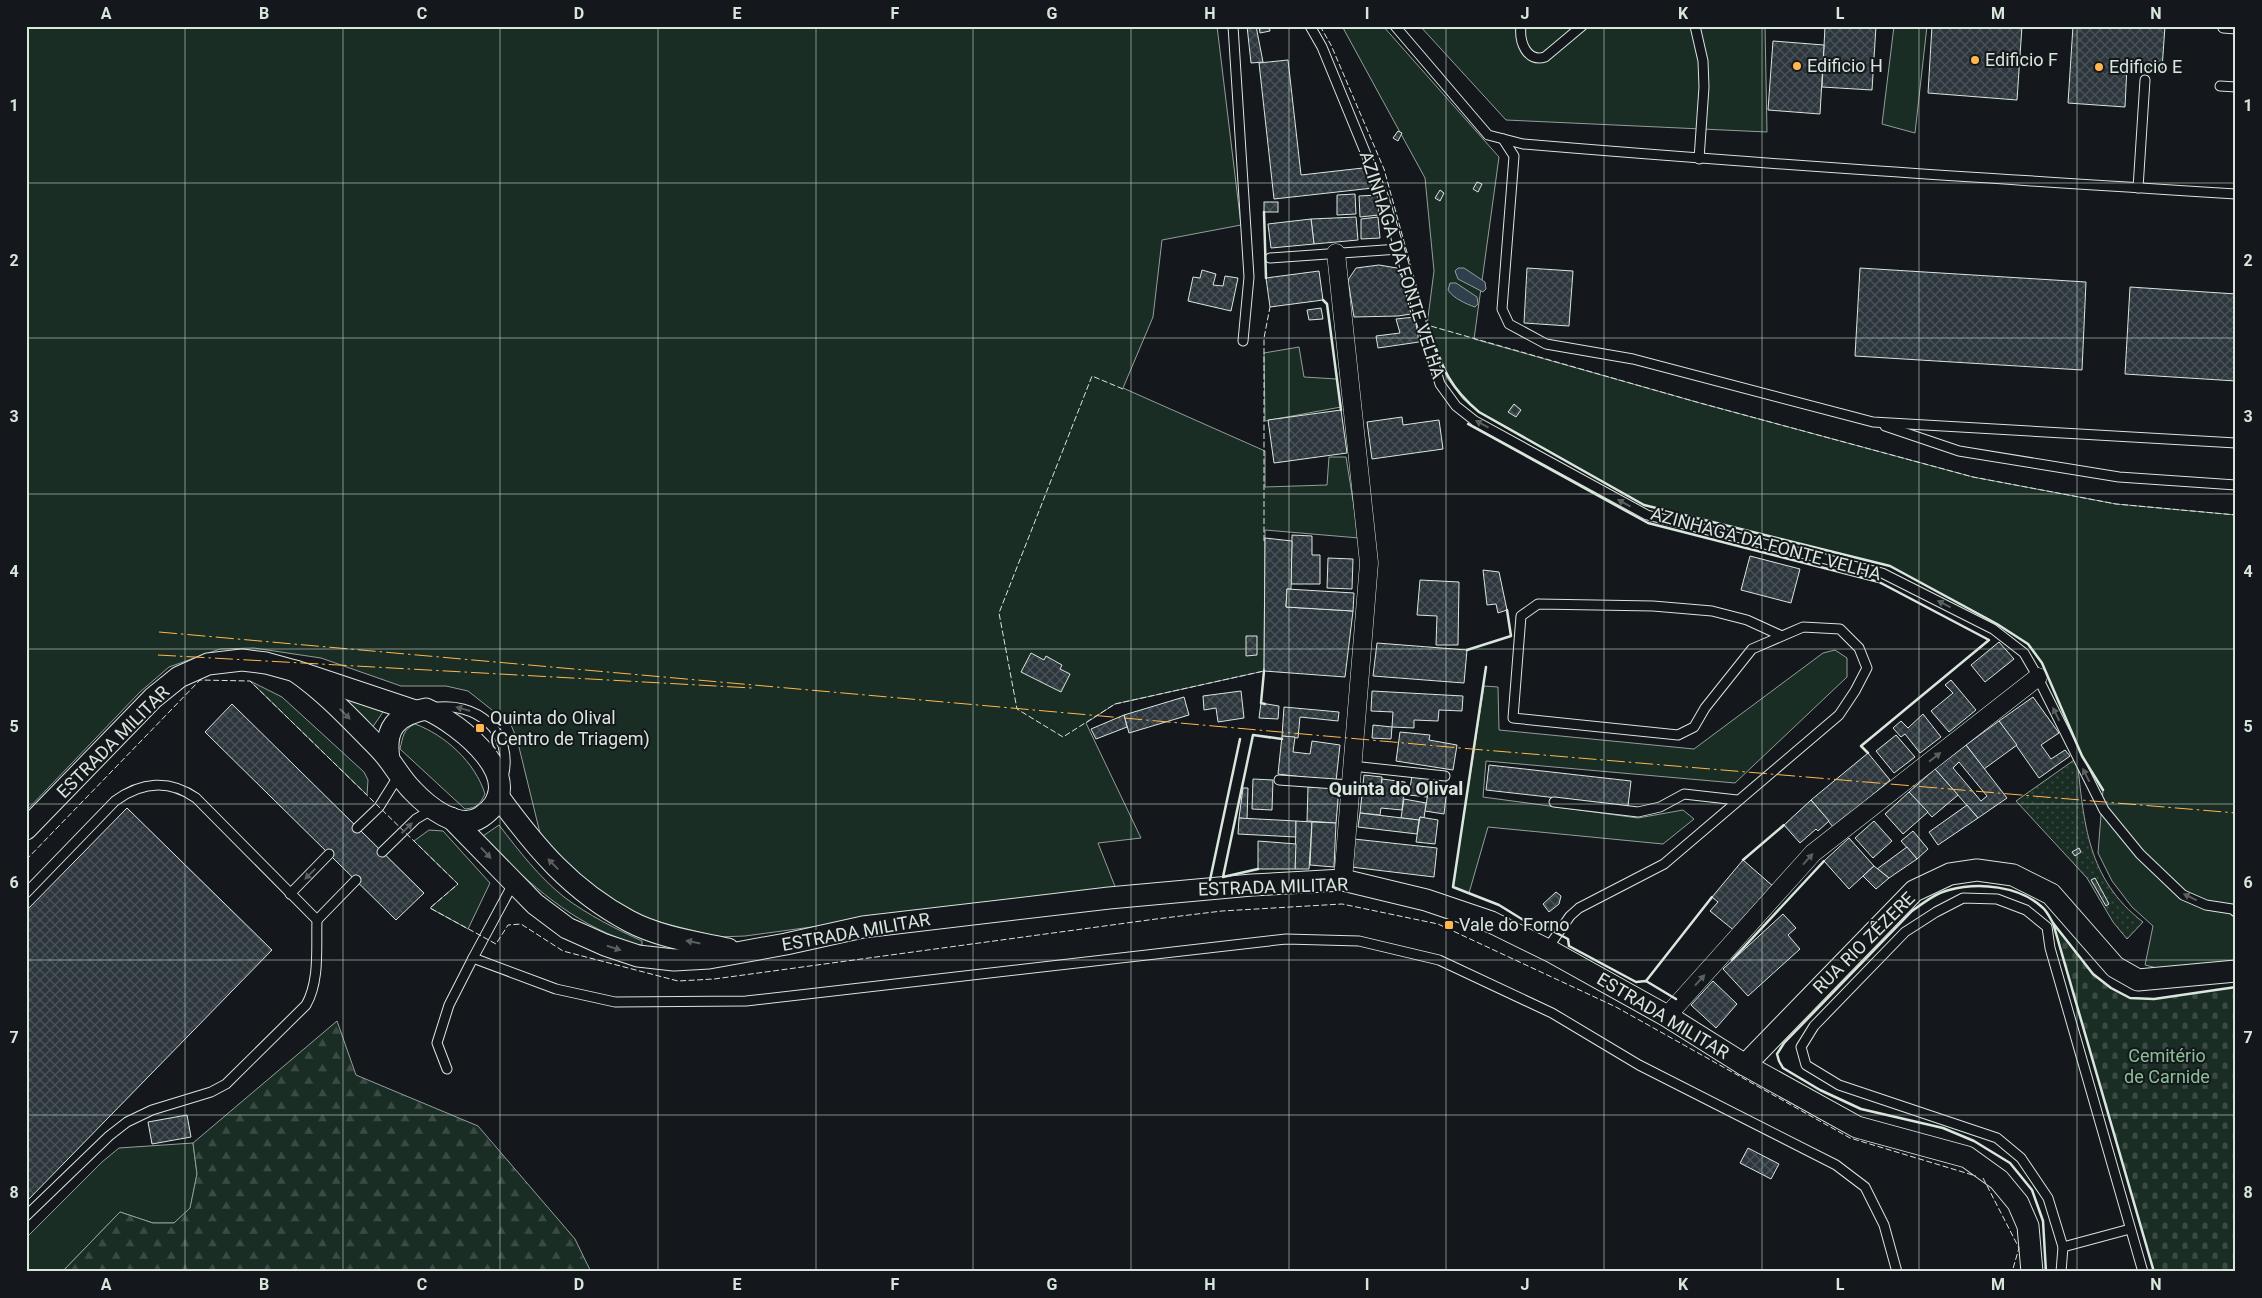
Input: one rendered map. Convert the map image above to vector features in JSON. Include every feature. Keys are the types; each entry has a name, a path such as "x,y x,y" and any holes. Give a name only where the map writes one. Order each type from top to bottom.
{"street":[{"path":"1336,253 1369,563 1343,880"},
{"name":"ESTRADA MILITAR","path":"26,829 153,698 179,677 208,664 242,660 296,671 421,710 453,724 471,739 498,774 500,792 542,853 582,892 630,922 682,940 740,951"},
{"name":"ESTRADA MILITAR","path":"296,671 318,686 394,767 412,791 443,814 535,904 567,928 605,945 638,956 674,960 709,958 863,927 1109,898 1252,885 1343,880 1455,908 1491,922 1547,949 1667,1016 1745,1065 1857,1127 1967,1157 1999,1180 2018,1203 2028,1226 2032,1272"},
{"path":"1667,1016 1813,853 2038,677"},
{"path":"394,767 387,746 390,732 394,724 402,716 421,710"},
{"path":"443,814 471,822 492,807 500,792"},
{"name":"RUA RIO ZÊZERE","path":"1745,1065 1914,891 1950,874 1977,870 2013,875 2051,894 2115,967 2138,980 2236,970"}],"lane":[{"path":"1232,26 1249,277 1243,340"},
{"name":"AZINHAGA DA FONTE VELHA","path":"1310,26 1322,47 1384,198 1440,384 1456,406 1475,421 1647,515 1882,573 1993,629 2024,653 2038,677 2104,810 2140,854 2184,895 2206,905 2232,909 2236,912"},
{"path":"1395,26 1488,136 1523,144 1699,159 2236,194"},
{"path":"1521,26 1520,34 1524,46 1530,56 1538,59 1545,57 1582,26"},
{"path":"1695,26 1703,61 1704,87 1699,159"},
{"path":"2223,28 2236,29"},
{"path":"2138,188 2145,80"},
{"path":"2220,86 2236,87"},
{"path":"1503,139 1514,156 1502,309 1509,324 1546,344 1633,359 1873,422 1959,451 2119,477 2236,485"},
{"path":"1270,258 1399,249"},
{"path":"1873,422 2236,443"},
{"path":"1547,949 1570,916 1579,908 1664,864 1736,800 1838,715 1855,691 1867,668 1859,648 1840,629 1803,627 1752,649 1705,708 1694,728 1678,736 1513,718 1521,616 1538,604 1653,606 1712,610 1747,620 1782,636"},
{"path":"1352,766 1445,776"},
{"path":"358,828 379,807 394,767"},
{"path":"1279,780 1350,785"},
{"path":"26,893 114,801 127,792 154,784 179,788 196,798 317,920"},
{"path":"1554,802 1638,812 1660,806 1684,794 1736,800"},
{"path":"382,852 416,819 443,814"},
{"path":"290,894 330,854"},
{"path":"26,1216 109,1136 127,1122 152,1110 211,1092 226,1084 306,1005 311,996 316,973 317,920 356,880"},
{"path":"447,1069 437,1043 449,1006 514,882"},
{"path":"2061,1272 2063,1247 2048,1198 2020,1158 1996,1138 1840,1085 1806,1065 1801,1047 1814,1026 1906,932 1936,912 1963,898 1997,899 2026,910 2047,927 2050,948 2143,1272"},
{"path":"473,958 556,989 615,1002 746,1002 1286,939 1359,941 1439,960 1552,1013 1639,1065 1836,1164 1865,1187 1884,1224 1897,1272"},
{"path":"2063,1247 2130,1229"}],"green space":[{"path":"26,26 1217,26 1241,225 1162,240 1153,317 1123,388 1265,451 1265,487 1327,485 1329,457 1346,457 1359,538 1265,530 1264,671 1115,704 1086,723 1141,838 1098,843 1116,889 1012,900 745,936 718,937 632,915 564,863 540,833 517,739 511,725 468,691 446,686 401,686 321,658 254,648 220,649 169,667 140,692 26,811"},
{"path":"1342,26 1383,26 1499,157 1474,339 1973,477 2116,504 2236,515 2236,961 2165,970 2145,965 2153,926 2132,907 2112,881 2098,853 2103,790 2082,756 2042,663 2028,644 1997,624 1890,566 1644,505 1479,412 1463,399 1447,378 1427,325 1434,271 1425,178"},
{"path":"1420,26 1765,26 1767,132 1506,120"},
{"path":"1894,26 1927,26 1915,133 1882,124"},
{"path":"1299,347 1304,377 1337,379 1341,407 1265,421 1264,353"},
{"path":"1835,650 1847,658 1847,677 1735,783 1486,761 1483,797 1638,818 1683,810 1694,819 1663,844 1488,827 1469,893 1453,887 1484,686 1498,687 1499,730 1694,749 1823,653"},
{"path":"250,681 282,697 364,772 368,780 367,795"},
{"path":"347,697 385,709 372,728 343,700"},
{"path":"415,724 448,743 458,751 474,771 485,794 478,805 465,809 400,749 406,731"},
{"path":"2077,758 2086,827 2099,868 2110,887 2124,905 2143,922 2127,939 2113,922 2087,878 2016,801"},
{"path":"499,825 538,872 564,897 602,921 642,941 642,945 629,942 597,929 579,919 528,881 483,836"},
{"path":"429,830 443,831 490,883 468,929 430,908 458,884 414,841"},
{"name":"Cemitério de Carnide","path":"2053,923 2093,974 2111,988 2130,998 2154,999 2236,987 2236,1272 2154,1272"},
{"path":"337,1021 356,1075 478,1126 575,1239 591,1272 62,1272 120,1212 153,1223 174,1223 190,1208 197,1174 193,1143"},
{"path":"193,1143 197,1174 190,1209 174,1223 153,1223 120,1212 62,1272 26,1272 26,1238 102,1162 119,1148"}],"water":[{"path":"1458,268 1464,268 1485,282 1486,289 1483,292 1458,279 1455,271"},
{"path":"1450,283 1456,283 1477,297 1478,304 1475,307 1456,298 1448,290"}],"building":[{"path":"1247,26 1256,26 1263,62 1251,63"},
{"path":"1259,26 1269,26 1270,31 1260,33"},
{"path":"1825,26 1876,26 1872,90 1822,87"},
{"name":"Edificio F","path":"1932,26 2022,26 2017,100 1928,93"},
{"name":"Edificio E","path":"2073,26 2165,26 2162,69 2127,66 2125,107 2068,103"},
{"name":"Edificio H","path":"1773,41 1824,45 1820,114 1768,110"},
{"path":"1288,60 1301,175 1363,168 1373,188 1274,199 1259,63"},
{"path":"1398,131 1402,133 1398,141 1393,138"},
{"path":"1477,182 1482,184 1478,192 1473,189"},
{"path":"1440,190 1444,193 1440,201 1435,198"},
{"path":"1355,194 1356,214 1337,215 1337,195"},
{"path":"1378,195 1379,215 1360,217 1359,196"},
{"path":"1264,202 1278,202 1278,212 1264,212"},
{"path":"1356,217 1358,240 1314,244 1311,219"},
{"path":"1378,217 1380,238 1361,239 1361,219"},
{"path":"1311,219 1314,244 1271,248 1268,224"},
{"path":"1379,265 1397,268 1402,277 1411,314 1354,317 1348,280 1356,268"},
{"path":"1527,268 1573,271 1569,326 1524,323"},
{"path":"1860,268 2086,282 2082,370 1855,356"},
{"path":"1202,270 1216,274 1213,285 1223,286 1225,276 1238,278 1231,311 1188,301 1193,277 1200,278"},
{"path":"1319,271 1323,300 1270,307 1266,278"},
{"path":"2130,287 2236,294 2236,381 2125,374"},
{"path":"1321,308 1323,319 1309,320 1307,310"},
{"path":"1415,317 1419,342 1378,348 1376,336 1400,333 1396,319"},
{"path":"1514,404 1521,410 1516,417 1508,412"},
{"path":"1341,410 1347,453 1274,463 1268,420"},
{"path":"1402,417 1403,425 1439,420 1443,449 1372,459 1367,422"},
{"path":"1292,535 1312,536 1312,555 1320,555 1320,584 1291,584"},
{"path":"1265,538 1292,541 1291,589 1287,589 1286,607 1353,611 1345,677 1264,671"},
{"path":"1750,556 1800,569 1791,603 1741,590"},
{"path":"1328,558 1353,559 1352,589 1327,588"},
{"path":"1483,570 1499,572 1507,610 1498,613 1496,604 1487,605"},
{"path":"1420,580 1459,582 1458,645 1436,645 1437,616 1417,615"},
{"path":"1287,589 1354,593 1353,611 1286,607"},
{"path":"1246,636 1257,636 1257,655 1246,656"},
{"path":"1999,642 2014,659 1985,682 1971,665"},
{"path":"1377,643 1467,650 1464,683 1373,676"},
{"path":"1031,653 1044,660 1046,656 1062,665 1060,669 1070,674 1061,692 1021,672"},
{"path":"1951,680 1976,710 1949,732 1931,711 1953,693 1945,685"},
{"path":"1241,691 1244,718 1218,722 1216,708 1204,710 1203,696"},
{"path":"1372,691 1463,696 1462,711 1439,710 1438,721 1414,720 1414,728 1392,727 1393,712 1371,711"},
{"path":"1184,697 1189,715 1129,733 1124,715"},
{"path":"2033,697 2059,733 2041,745 2051,759 2065,750 2070,756 2039,778 1999,721"},
{"path":"1261,703 1279,706 1278,719 1259,718"},
{"path":"232,704 424,893 396,920 205,732"},
{"path":"1284,707 1339,712 1338,721 1300,717 1298,738 1282,736"},
{"path":"1923,714 1941,737 1920,753 1905,734 1901,737 1893,728 1901,721 1908,728"},
{"path":"1124,715 1127,727 1096,739 1091,729"},
{"path":"1999,721 2017,745 1984,769 1966,745"},
{"path":"1373,725 1392,727 1391,739 1372,738"},
{"path":"1400,732 1430,735 1429,740 1457,745 1453,770 1396,761"},
{"path":"1896,735 1915,757 1894,773 1876,751"},
{"path":"1282,736 1295,737 1293,752 1310,754 1312,741 1340,745 1336,781 1278,774"},
{"path":"1966,745 2007,798 1978,818 1935,769","holes":["1959,762 1987,796 1981,801 1953,768"]},
{"path":"1868,753 1890,780 1834,828 1811,800"},
{"path":"1489,765 1631,781 1628,806 1486,790"},
{"path":"1935,769 1958,795 1932,817 1909,792"},
{"path":"1364,775 1382,777 1381,785 1377,785 1376,792 1381,792 1382,779 1405,782 1402,810 1381,808 1380,815 1360,813"},
{"path":"1412,775 1432,779 1427,797 1409,795"},
{"path":"1253,779 1273,780 1272,810 1252,809"},
{"path":"1308,787 1339,788 1336,823 1307,821"},
{"path":"1429,787 1447,789 1444,814 1425,811"},
{"path":"1243,788 1248,788 1247,819 1239,818"},
{"path":"1909,792 1928,812 1903,834 1885,814"},
{"path":"1404,799 1426,803 1424,818 1420,817 1419,820 1401,818"},
{"path":"1811,800 1829,821 1800,843 1784,825"},
{"path":"1967,805 1978,818 1938,845 1929,832"},
{"path":"127,808 272,950 26,1202 26,911"},
{"path":"1360,813 1419,820 1417,834 1358,827"},
{"path":"1420,817 1438,820 1435,844 1416,842"},
{"path":"1239,818 1296,821 1296,837 1238,834"},
{"path":"1296,821 1312,822 1309,869 1295,869"},
{"path":"1874,821 1892,841 1873,858 1855,838"},
{"path":"1312,822 1336,823 1334,867 1310,865"},
{"path":"1913,831 1928,849 1917,859 1901,841"},
{"path":"1849,838 1874,866 1849,889 1824,861"},
{"path":"1354,839 1437,848 1434,877 1351,867"},
{"path":"1258,841 1296,844 1295,869 1258,869"},
{"path":"1907,847 1917,859 1889,878 1877,869"},
{"path":"2079,848 2081,852 2075,856 2072,852"},
{"path":"1743,860 1774,887 1736,932 1710,911 1718,902 1712,897"},
{"path":"1874,866 1889,878 1876,889 1863,876"},
{"path":"2095,878 2109,904 2106,906 2091,880"},
{"path":"1556,892 1561,896 1559,904 1549,912 1543,904"},
{"path":"1783,914 1796,928 1788,935 1800,949 1748,996 1723,969"},
{"path":"1713,981 1737,1004 1716,1028 1691,1005"},
{"path":"187,1115 191,1137 152,1144 148,1122"},
{"path":"1748,1148 1779,1164 1771,1179 1740,1163"}],"fence":[{"path":"1320,26 1331,45 1384,169 1427,325 1700,403 1973,477 2116,504 2236,515"},
{"path":"1264,541 1264,338 1270,307"},
{"path":"1123,389 1092,376 999,613 1017,709 1063,737 1115,704 1264,671 1264,668"},
{"path":"26,860 200,680 250,681 458,884 430,908 496,944 508,925 521,924 563,951 678,981 714,979 1222,911 1342,904 1438,924 1616,1007 1850,1138 1976,1176"},
{"path":"1983,1178 2019,1248 2012,1272"}],"wall":[{"path":"1264,212 1266,278"},
{"path":"1323,300 1327,304 1341,410"},
{"path":"1427,325 1446,372 1459,392 1479,412 1644,505 1890,566 1997,624 2028,644 2042,663 2082,756 2103,790"},
{"path":"1468,424 1648,523 1879,582 1989,640 1861,746 1868,753"},
{"path":"1467,650 1511,636 1507,610"},
{"path":"1486,667 1453,887 1499,905 1538,929 1545,927 1568,939 1569,946 1636,982 1646,981 1676,999"},
{"path":"1264,671 1261,703 1265,704"},
{"path":"1258,869 1223,877 1253,735 1282,739"},
{"path":"1210,880 1240,739"},
{"path":"1743,860 1784,825"},
{"path":"1732,960 1824,861"},
{"path":"2046,1272 2043,1221 2032,1190 2010,1163 1974,1141 1943,1128 1861,1109 1820,1090 1783,1068 1777,1054 1784,1043 1912,911 1939,893 1973,886 2010,890 2033,900 2042,907 2053,923"},
{"path":"1646,981 1712,897"},
{"path":"2154,1272 2053,923 2093,974 2111,988 2130,998 2154,999 2236,987"}],"power":[{"path":"159,632 1460,748 2236,813"},
{"path":"158,655 752,688"}],"place":[{"name":"Edificio F","path":"1975,60"},
{"name":"Edificio H","path":"1797,66"},
{"name":"Edificio E","path":"2099,67"},
{"name":"Quinta do Olival (Centro de Triagem)","path":"480,728"},
{"name":"Vale do Forno","path":"1449,925"}],"district":[{"name":"Quinta do Olival","path":"1396,788"}]}
